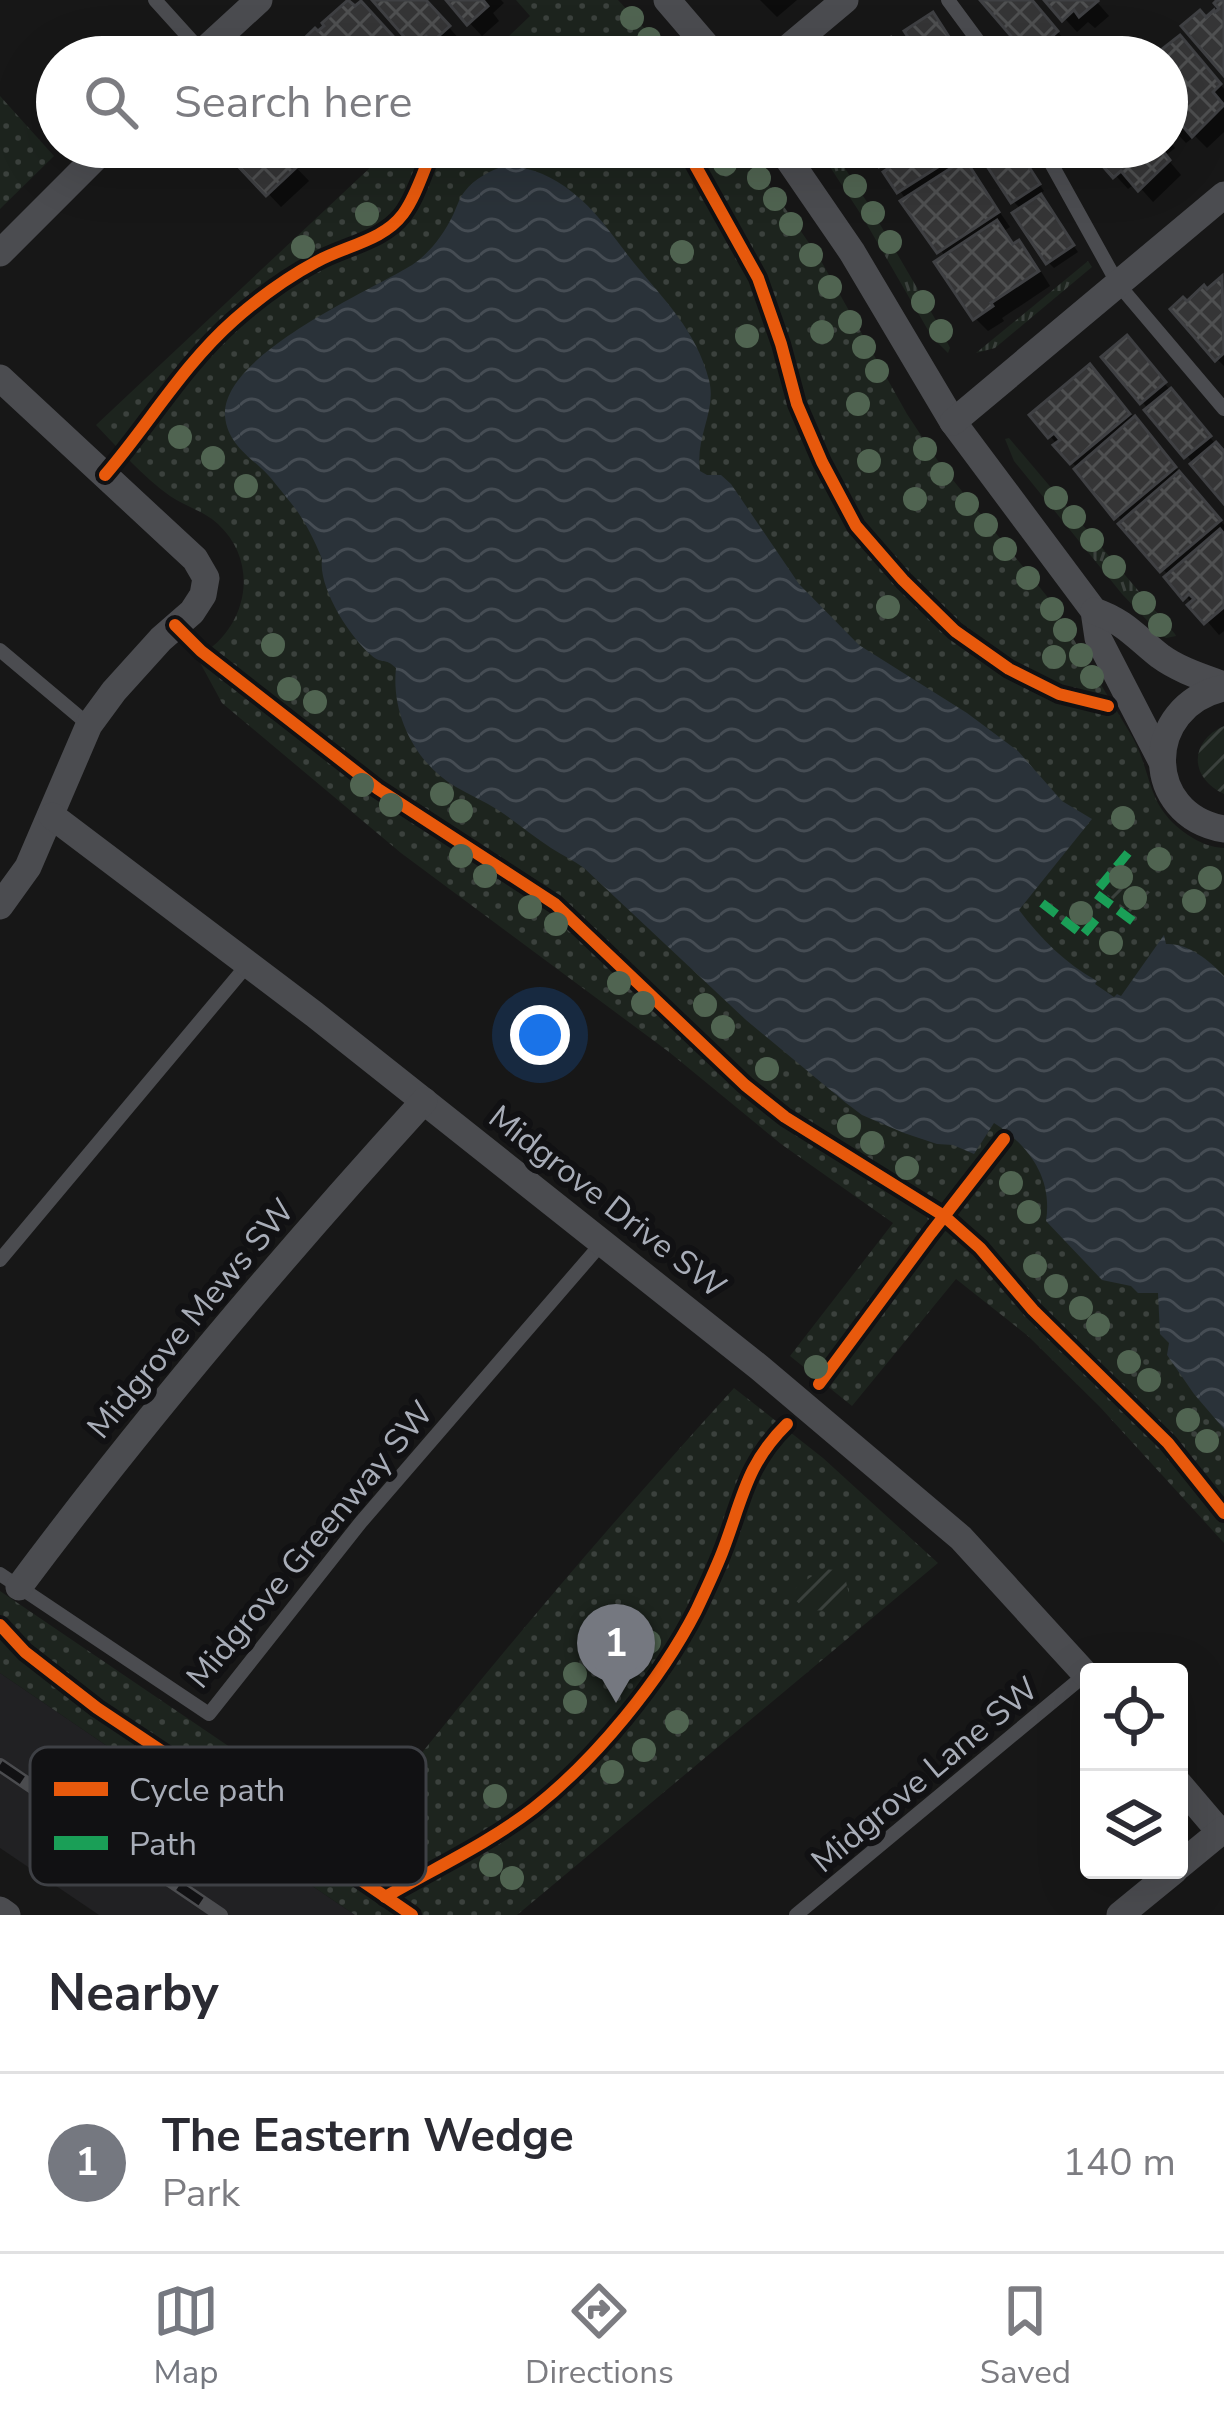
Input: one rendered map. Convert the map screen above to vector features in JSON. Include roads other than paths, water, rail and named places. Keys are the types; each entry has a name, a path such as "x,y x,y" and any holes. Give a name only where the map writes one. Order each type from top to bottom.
{"street":[{"path":"219,36 260,0"},
{"path":"667,0 698,36"},
{"path":"802,36 845,0"},
{"path":"0,253 85,168"},
{"path":"794,168 851,251 953,422 1094,611 1098,638 1161,760 1168,788 1184,811 1208,826 1224,829"},
{"path":"953,422 1224,195"},
{"path":"0,378 195,559 206,578 192,613 128,676 89,725 28,867 0,906"},
{"path":"1094,611 1118,619 1176,666 1224,686"},
{"path":"1161,760 1166,733 1181,708 1224,686"},
{"name":"Midgrove Drive SW","path":"52,816 424,1101 775,1380 961,1538 1080,1668"},
{"name":"Midgrove Mews SW","path":"9,1581 424,1101"},
{"path":"1188,1794 1222,1831 1188,1859"},
{"path":"1120,1915 1164,1879"}],"lane":[{"path":"155,0 184,36"},
{"path":"948,0 975,36"},
{"path":"1054,168 1118,284 1224,409"},
{"path":"0,650 89,725"},
{"path":"0,1260 248,964"},
{"name":"Midgrove Greenway SW","path":"9,1581 208,1714 361,1522 602,1243"},
{"name":"Midgrove Lane SW","path":"796,1915 1080,1682"}],"water":[{"path":"499,168 522,168 556,181 581,199 678,317 703,362 711,391 700,471 721,475 731,484 799,584 859,645 1018,751 1062,801 1092,819 1019,910 1036,931 1114,997 1121,996 1164,935 1166,944 1198,954 1224,976 1224,1429 1167,1355 1169,1343 1160,1334 1158,1293 1138,1293 1131,1286 1102,1280 1046,1221 1042,1176 1006,1132 994,1123 974,1154 862,1115 746,1020 584,868 441,777 418,751 402,720 396,668 375,658 354,636 330,597 322,559 304,522 233,439 225,416 230,393 246,370 300,328 418,260 441,236 469,186"}],"railway":[{"path":"0,1765 30,1785"},
{"path":"177,1885 221,1915"}],"place":[{"name":"The Eastern Wedge","path":"616,1703"}]}
